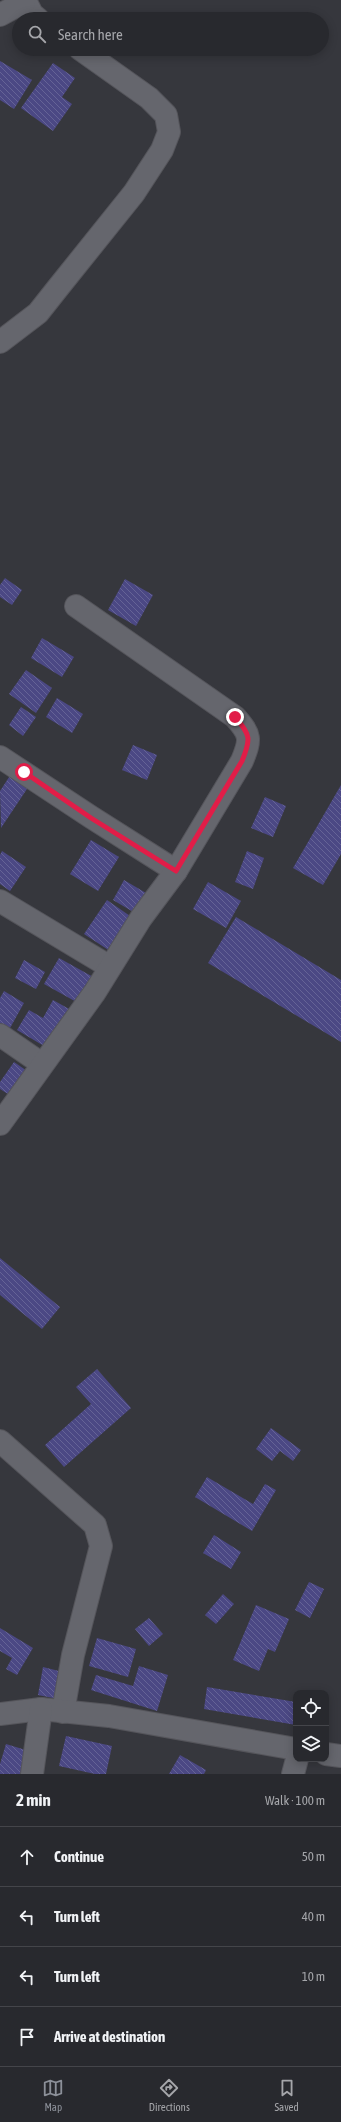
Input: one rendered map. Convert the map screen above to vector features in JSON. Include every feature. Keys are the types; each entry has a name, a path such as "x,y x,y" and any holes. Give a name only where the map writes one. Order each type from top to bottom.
{"street":[{"path":"0,15 24,1 31,12"},
{"path":"0,342 38,313 134,193 162,150 169,132 166,115 149,98 90,56"},
{"path":"0,1124 95,992 142,918 176,871 242,761 249,743 247,730 235,717 76,606"},
{"path":"0,757 91,818 176,871"},
{"path":"0,901 110,967"},
{"path":"0,1035 42,1064"},
{"path":"0,1441 95,1525 101,1546 73,1655 63,1712"},
{"path":"32,1774 41,1710"},
{"path":"0,1714 41,1710 109,1716 293,1748"},
{"path":"329,1754 341,1756"},
{"path":"293,1774 296,1762"}],"building":[{"path":"0,61 32,80 14,109 0,100"},
{"path":"53,63 75,78 62,97 72,104 53,131 21,108"},
{"path":"5,578 22,590 12,605 0,597 0,585"},
{"path":"125,579 153,595 136,626 108,610"},
{"path":"42,638 74,657 62,677 31,658"},
{"path":"26,670 52,688 36,713 9,694"},
{"path":"57,698 83,714 72,733 46,717"},
{"path":"21,707 36,717 23,736 9,725"},
{"path":"133,745 157,755 147,780 122,770"},
{"path":"13,771 31,783 1,828 0,791"},
{"path":"341,785 341,854 323,885 293,868"},
{"path":"265,797 286,806 273,837 251,828"},
{"path":"91,840 119,857 98,891 70,874"},
{"path":"2,851 26,867 10,891 0,884 0,855"},
{"path":"247,851 264,858 253,889 235,882"},
{"path":"124,880 146,893 135,913 113,900"},
{"path":"208,882 241,901 226,928 193,909"},
{"path":"107,900 133,918 110,951 84,934"},
{"path":"236,917 341,980 341,1042 208,963"},
{"path":"59,958 95,978 80,1004 44,984"},
{"path":"24,960 45,972 36,989 15,978"},
{"path":"4,991 24,1003 10,1028 0,1023 0,998"},
{"path":"53,1000 71,1010 49,1049 17,1030 29,1010 43,1018"},
{"path":"14,1062 30,1073 14,1098 0,1089 0,1082"},
{"path":"0,1258 60,1307 42,1329 0,1295"},
{"path":"97,1369 131,1408 64,1467 45,1445 91,1404 76,1387"},
{"path":"271,1428 301,1450 293,1461 280,1451 272,1461 256,1449"},
{"path":"207,1477 253,1504 265,1484 276,1490 252,1531 195,1497"},
{"path":"214,1535 241,1552 231,1569 203,1553"},
{"path":"309,1582 324,1589 310,1618 295,1610"},
{"path":"223,1594 234,1604 216,1624 205,1615"},
{"path":"256,1605 289,1619 275,1652 268,1649 259,1671 233,1660"},
{"path":"149,1618 163,1634 149,1646 135,1629"},
{"path":"0,1628 33,1648 17,1675 6,1669 12,1658 0,1651"},
{"path":"97,1638 136,1649 128,1677 89,1666"},
{"path":"139,1666 168,1675 157,1711 91,1690 96,1675 133,1686"},
{"path":"43,1667 63,1672 58,1699 38,1695"},
{"path":"207,1687 293,1701 293,1724 204,1709"},
{"path":"66,1736 112,1746 106,1774 95,1774 59,1766"},
{"path":"6,1744 29,1751 22,1774 0,1774 0,1764"},
{"path":"180,1755 206,1770 204,1774 169,1774"}],"route":[{"path":"24,772 91,818 176,871 242,761 249,743 247,730 235,717"}]}
